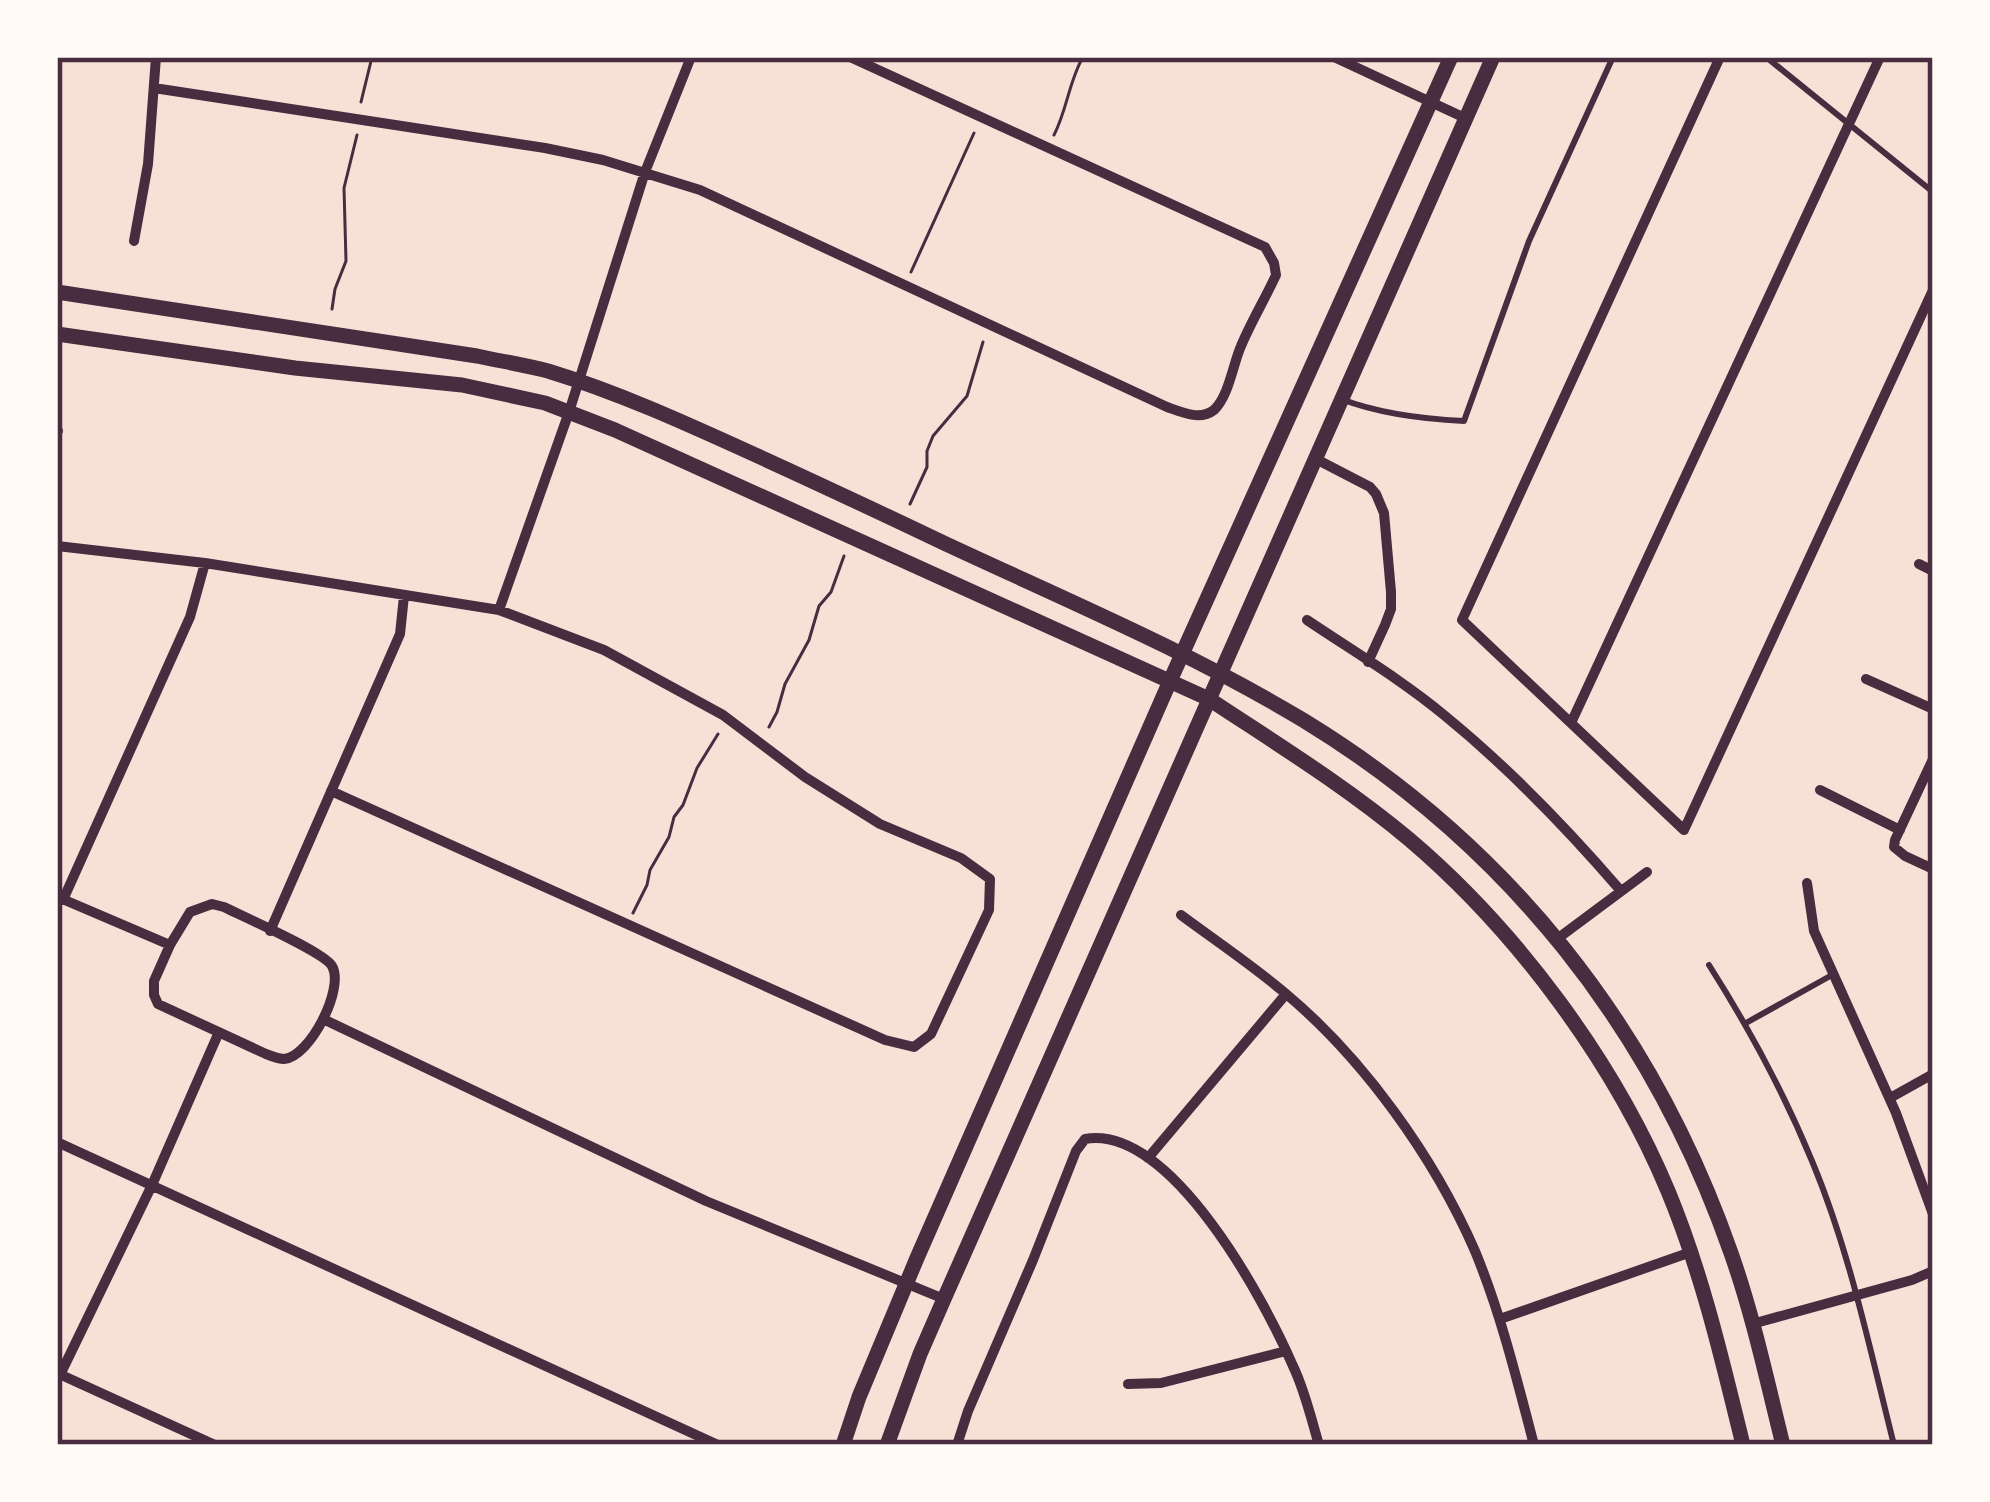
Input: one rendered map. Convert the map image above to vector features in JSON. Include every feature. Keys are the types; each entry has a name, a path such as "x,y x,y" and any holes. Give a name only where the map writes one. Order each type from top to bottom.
{"main road":[{"path":"843,1445 905,1284 1451,57"},
{"path":"887,1445 944,1299 1493,57"},
{"path":"57,292 477,356 579,382 682,422 901,523 1182,655 1308,723 1396,784 1498,871 1557,939 1612,1014 1677,1124 1726,1238 1783,1445"},
{"path":"57,334 295,368 462,385 569,412 1209,699 1334,781 1412,841 1510,941 1549,989 1615,1087 1667,1189 1691,1252 1743,1445"}],"street":[{"path":"134,241 148,164 156,57"},
{"path":"499,610 579,382 645,172 691,57"},
{"path":"154,88 545,148 645,172 700,190 1184,414 1201,416 1214,410 1276,275 1265,247 850,57"},
{"path":"1334,57 1465,118"},
{"path":"1720,57 1462,620 1684,830 1933,290"},
{"path":"1571,723 1880,57"},
{"path":"1314,458 1362,482 1376,494 1384,513 1391,609 1368,662"},
{"path":"57,546 205,562 499,610 604,650 723,715 805,777 880,824 961,859 990,879 989,910 931,1034 914,1047 885,1040 331,791"},
{"path":"170,945 60,898 190,617 205,562"},
{"path":"1919,564 1933,571"},
{"path":"270,931 400,634 404,596"},
{"path":"1307,620 1441,712 1551,811 1621,891"},
{"path":"1866,679 1933,709"},
{"path":"1933,759 1894,840 1899,853 1933,869"},
{"path":"1820,790 1900,830"},
{"path":"1557,939 1647,872"},
{"path":"1807,883 1814,931 1890,1098 1933,1214"},
{"path":"212,904 270,931 318,955 333,967 336,979 323,1019 290,1058 266,1054 158,1004 154,981 190,912 212,904"},
{"path":"1181,915 1286,994 1338,1045 1400,1121 1474,1250 1501,1319 1534,1445"},
{"path":"1148,1158 1286,994"},
{"path":"323,1019 706,1202 944,1299"},
{"path":"214,1445 58,1374 152,1185 219,1032"},
{"path":"1890,1098 1933,1074"},
{"path":"957,1445 1076,1151 1085,1139 1108,1139 1148,1158 1183,1190 1231,1247 1286,1351 1318,1445"},
{"path":"57,1142 718,1445"},
{"path":"1501,1319 1691,1252"},
{"path":"1752,1324 1933,1271"},
{"path":"1128,1384 1161,1383 1286,1351"}],"lane":[{"path":"1340,399 1398,415 1464,421 1529,241 1613,57"},
{"path":"1766,57 1933,192"},
{"path":"1709,965 1746,1022 1815,1166 1857,1295 1894,1445"},
{"path":"1746,1022 1833,974"}],"path":[{"path":"332,309 346,260 344,188 372,57"},
{"path":"1047,148 1083,57"},
{"path":"906,285 981,117"},
{"path":"901,523 927,467 933,436 967,396 980,348 992,325"},
{"path":"761,743 852,537"},
{"path":"628,923 723,715"}]}
